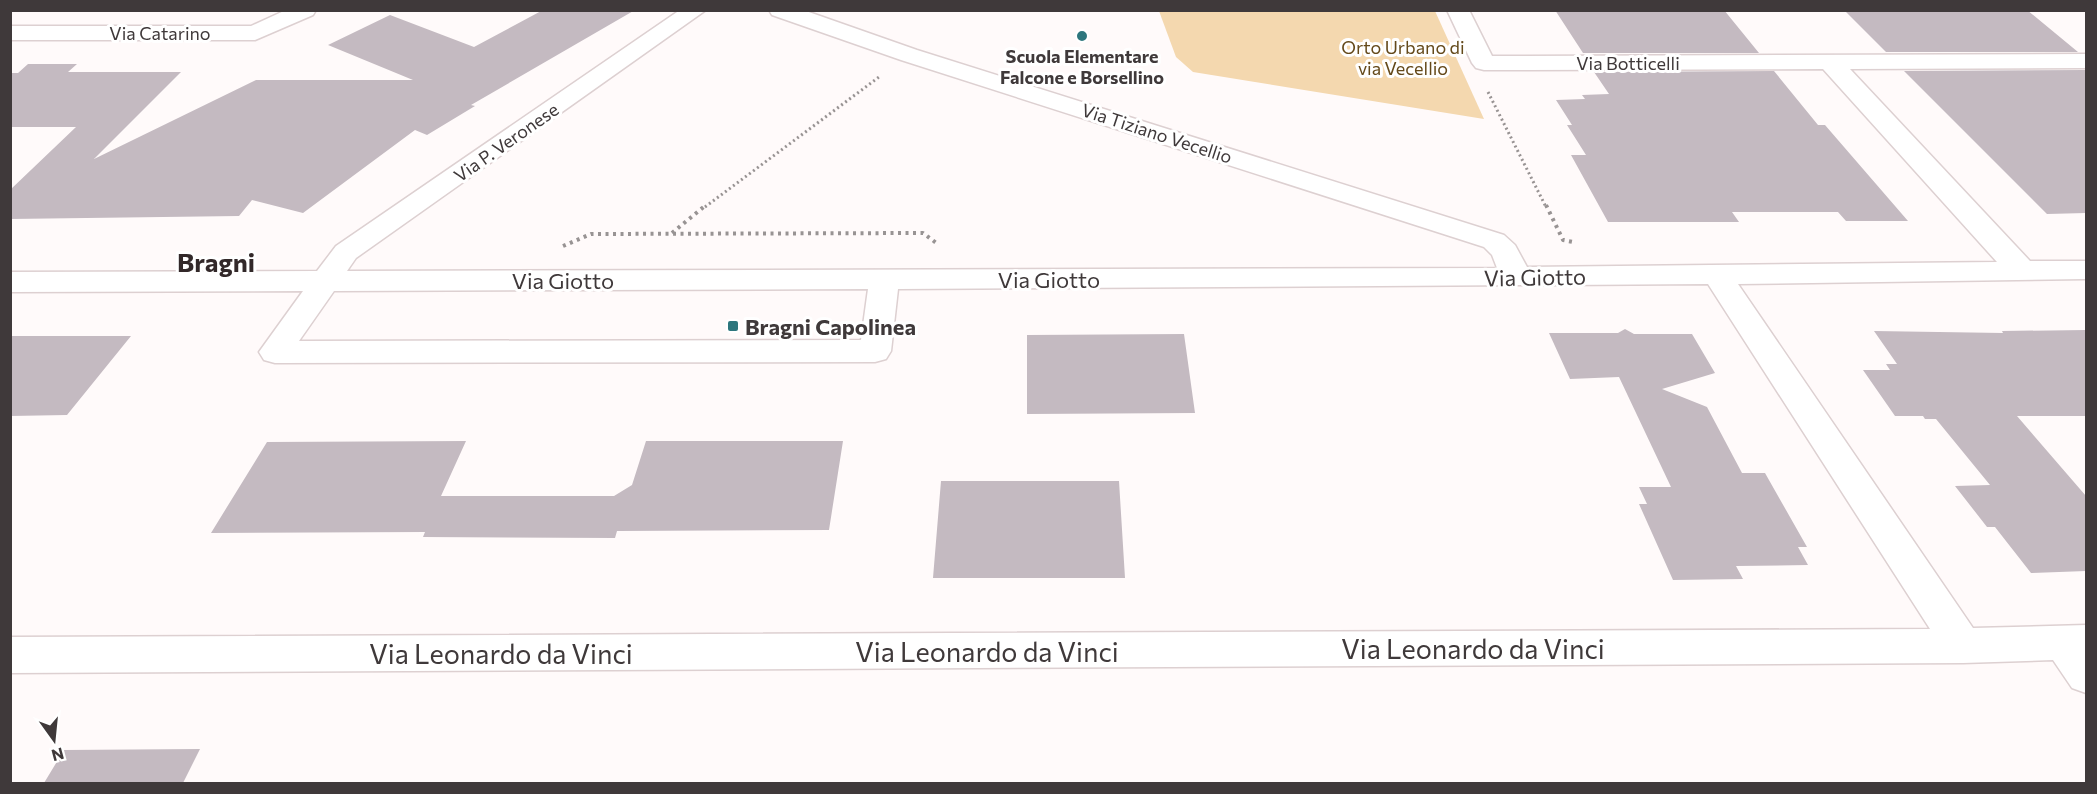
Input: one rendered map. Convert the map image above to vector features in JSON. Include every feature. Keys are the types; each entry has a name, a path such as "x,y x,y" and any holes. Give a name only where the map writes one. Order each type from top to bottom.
{"street":[{"name":"Via Catarino","path":"10,33 255,33 305,10"},
{"name":"Via P. Veronese","path":"695,10 346,252 275,352 875,351 884,279"},
{"name":"Via Tiziano Vecellio","path":"780,10 909,55 1494,241 1505,251 1516,277"},
{"path":"1458,10 1484,63"},
{"name":"Via Botticelli","path":"1484,63 2086,61"},
{"path":"1830,62 2022,271"},
{"name":"Via Giotto","path":"10,282 1516,277 2086,270"},
{"path":"1721,274 1722,283 1743,316 1963,646"},
{"path":"2075,642 2086,675"},
{"name":"Via Leonardo da Vinci","path":"10,655 1963,646 2075,642"}],"path":[{"path":"1484,63 1479,74 1563,240 1580,244"},
{"path":"671,234 727,189 884,73"}],"green space":[{"name":"Orto Urbano di via Vecellio","path":"1159,11 1435,11 1484,119 1193,72 1176,57"}],"building":[{"path":"543,10 635,10 471,105 475,106 427,135 415,130 303,213 252,200 239,216 10,219 10,190 76,127 10,127 10,73 18,73 28,64 77,64 68,72 181,72 94,159 256,80 413,80 328,45 390,15 474,47"},
{"path":"1555,10 1724,10 1759,53 1583,53"},
{"path":"1844,10 2027,10 2078,52 1886,52"},
{"path":"2086,70 2086,213 2047,214 1904,71"},
{"path":"1774,71 1818,125 1825,125 1908,221 1846,221 1838,212 1732,212 1739,222 1608,222 1571,155 1586,155 1567,125 1572,125 1556,100 1585,99 1582,95 1609,94 1594,72"},
{"path":"1625,329 1634,334 1692,334 1715,373 1662,389 1707,407 1742,473 1765,473 1807,547 1798,547 1808,565 1736,566 1743,579 1673,580 1639,504 1647,504 1639,487 1671,487 1619,377 1570,379 1549,333 1618,333"},
{"path":"2086,330 2086,416 2017,416 2086,496 2086,571 2031,573 1995,527 1987,527 1955,486 1990,485 1936,419 1925,419 1923,416 1895,416 1863,370 1890,370 1886,364 1897,364 1874,331 2003,333 2002,331"},
{"path":"1184,334 1195,413 1027,414 1027,335"},
{"path":"10,336 131,336 67,415 10,416"},
{"path":"466,441 441,496 614,496 632,485 646,441 843,441 829,530 617,531 615,538 423,537 425,532 211,533 267,442"},
{"path":"941,481 1119,481 1125,578 933,578"},
{"path":"200,749 183,783 44,783 64,750"}],"place":[{"name":"Scuola Elementare Falcone e Borsellino","path":"1082,36"},
{"name":"Bragni Capolinea","path":"733,326"}],"district":[{"name":"Bragni","path":"216,261"}]}
